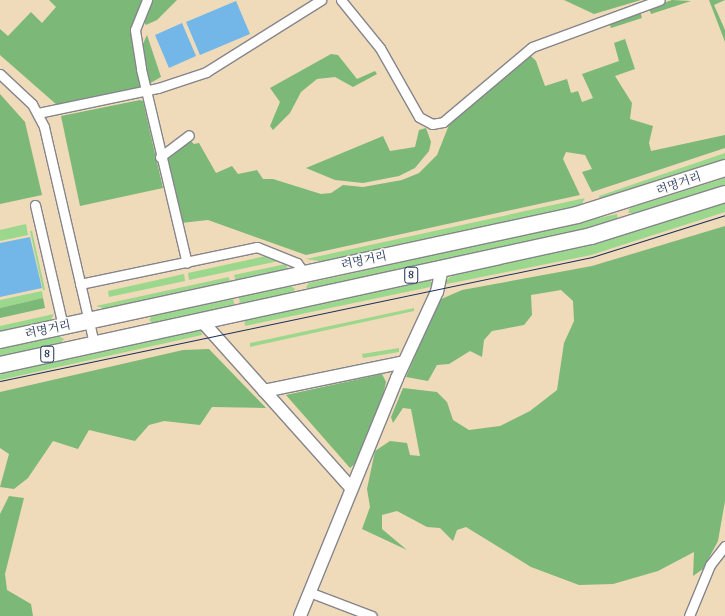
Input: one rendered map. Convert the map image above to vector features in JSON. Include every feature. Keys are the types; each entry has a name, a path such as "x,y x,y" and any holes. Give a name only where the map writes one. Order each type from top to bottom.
{"highway":[{"name":"려명거리","path":"0,340 594,210 725,168"},
{"name":"려명거리","path":"0,365 591,236 725,194"}],"street":[{"path":"147,0 135,30 145,90 160,157 187,263"},
{"path":"38,113 145,90 206,72 321,0"},
{"path":"341,0 380,48 419,117 432,124 443,122 532,47 660,0"},
{"path":"0,74 38,113 94,344"},
{"path":"160,157 189,135"},
{"path":"35,205 63,326"},
{"path":"80,284 187,263 257,247 297,263 306,274"},
{"path":"300,616 351,488 404,362 437,292 442,268"},
{"path":"201,320 351,488"},
{"path":"264,391 404,362"},
{"path":"689,616 710,565 725,546"},
{"path":"309,592 372,616"}],"green space":[{"path":"49,0 143,0 132,25 142,87 57,105 0,55 0,29 8,36 31,12 42,23 56,7"},
{"path":"153,0 177,0 157,20 146,25 142,19"},
{"path":"564,0 641,0 594,14"},
{"path":"672,0 691,1 651,14 649,8"},
{"path":"709,0 725,0 714,5 725,30 725,42"},
{"path":"640,11 642,18 611,28 609,22"},
{"path":"147,35 161,77 147,85 142,46"},
{"path":"625,39 635,69 615,76 632,103 630,119 653,126 649,143 651,151 725,135 725,148 592,192 582,172 592,169 585,155 566,152 563,159 580,195 306,255 208,220 181,223 165,156 189,139 194,144 199,143 216,173 232,166 238,174 257,170 263,179 273,179 321,194 331,193 343,185 363,187 402,180 419,173 437,155 451,120 527,57 531,56 536,61 545,86 567,79 571,93 578,91 582,102 593,98 582,74 619,61 614,43"},
{"path":"331,54 338,55 357,79 375,71 377,74 353,87 335,77 317,79 301,92 290,113 273,130 270,126 280,102 270,88"},
{"path":"0,94 25,122 42,195 0,204"},
{"path":"140,100 143,101 163,188 80,206 61,116"},
{"path":"426,128 431,142 429,151 415,168 399,176 363,183 335,180 306,168 383,136 390,151 415,147 419,130"},
{"path":"725,153 725,160 600,201 599,196"},
{"path":"725,178 725,186 638,213 628,213 630,208"},
{"path":"585,198 580,207 324,262 306,259"},
{"path":"725,202 725,212 591,255 442,285 452,275 588,245"},
{"path":"617,214 618,220 579,230 310,290 306,287 309,283"},
{"path":"26,224 28,235 0,241 0,230"},
{"path":"725,226 725,501 718,541 703,569 693,576 694,552 658,571 613,584 579,585 531,567 466,527 457,530 453,541 440,528 427,527 397,511 382,515 382,529 407,550 362,529 370,507 367,489 375,451 390,441 407,443 410,455 420,456 411,409 403,408 393,423 391,417 403,388 437,392 447,402 453,420 469,430 500,426 530,411 557,390 564,343 574,321 573,301 561,290 531,295 532,315 524,325 492,331 484,340 482,357 470,351 449,364 437,365 428,381 406,377 439,300 462,290 592,266"},
{"path":"30,231 32,231 45,290 43,290"},
{"path":"266,256 279,261 189,280 188,273"},
{"path":"286,264 288,270 236,281 234,275"},
{"path":"184,274 185,281 109,297 108,291"},
{"path":"229,277 230,282 107,309 96,306"},
{"path":"429,280 433,283 430,287 245,326 244,319"},
{"path":"291,286 295,289 292,293 240,304 239,297"},
{"path":"42,291 43,298 0,308 0,300"},
{"path":"43,298 45,308 0,318 0,308"},
{"path":"233,299 235,306 153,323 149,320 152,316"},
{"path":"414,308 414,311 250,347 250,343"},
{"path":"54,314 50,321 0,333 0,326"},
{"path":"201,328 202,335 0,380 0,372"},
{"path":"59,336 64,339 61,343 0,357 0,349"},
{"path":"399,348 399,352 363,358 362,354"},
{"path":"209,349 266,408 212,407 200,425 164,421 149,425 135,441 89,430 78,449 53,441 28,478 14,489 0,487 9,454 0,448 0,392 183,350"},
{"path":"382,374 386,382 380,410 356,463 350,468 286,395"},
{"path":"9,496 24,498 5,574 7,590 31,604 33,616 0,616 0,514"}],"water":[{"path":"236,1 250,34 200,55 186,22"},
{"path":"182,23 196,56 169,68 155,35"},
{"path":"30,237 42,288 0,297 0,243"}],"tram line":[{"path":"0,381 592,257 725,215"}]}
